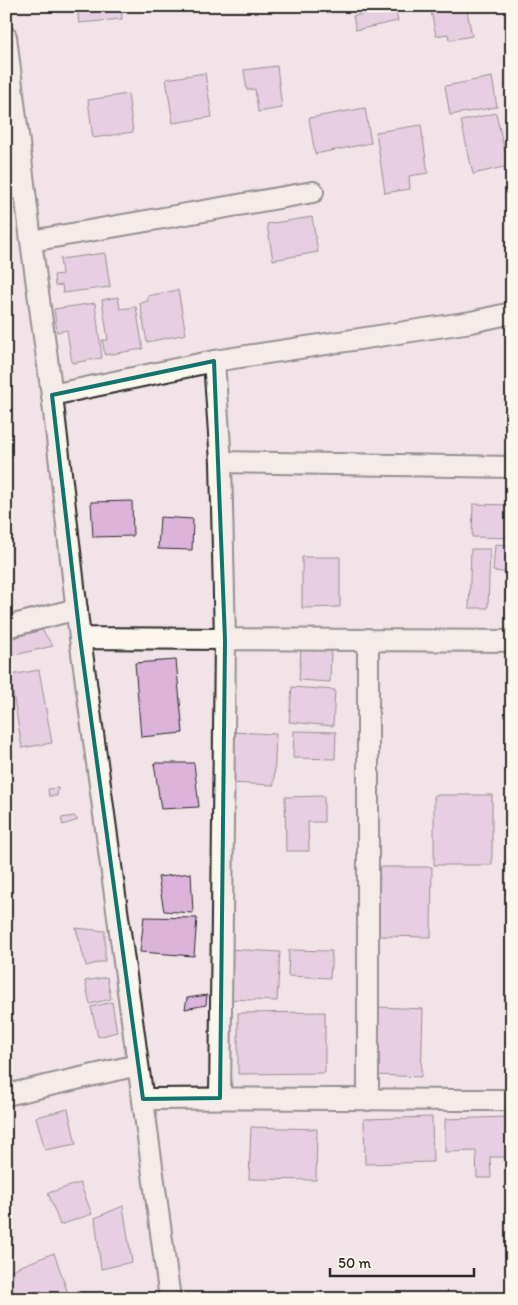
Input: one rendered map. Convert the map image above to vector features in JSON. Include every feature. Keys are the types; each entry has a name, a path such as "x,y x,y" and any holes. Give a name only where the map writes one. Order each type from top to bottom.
{"street":[{"path":"6,37 15,188 31,241 52,395 80,638 170,1299"},
{"path":"31,241 312,192"},
{"path":"52,395 214,361 470,322 512,313"},
{"path":"214,361 221,462 225,640 220,1098"},
{"path":"221,462 512,467"},
{"path":"6,627 77,610"},
{"path":"80,638 368,639 512,642"},
{"path":"368,639 368,1100"},
{"path":"6,1095 138,1065"},
{"path":"143,1099 512,1100"}],"highlighted area":[{"path":"214,361 225,640 220,1098 143,1099 80,638 52,395"}],"building":[{"path":"77,6 121,6 122,19 79,23"},
{"path":"356,6 389,6 358,12"},
{"path":"430,6 466,6 472,36 449,40 448,34 436,36"},
{"path":"395,8 398,21 356,30 353,16"},
{"path":"277,66 282,108 258,112 255,89 247,90 244,70"},
{"path":"205,73 212,117 173,123 166,79"},
{"path":"492,77 497,107 450,115 445,86"},
{"path":"128,94 133,132 93,138 88,100"},
{"path":"365,108 371,143 315,154 309,118"},
{"path":"496,113 508,166 473,174 461,121"},
{"path":"421,125 428,173 409,176 410,189 385,193 376,132"},
{"path":"312,217 318,252 273,260 267,224"},
{"path":"105,253 110,287 63,293 62,285 55,286 54,275 62,274 60,259"},
{"path":"178,290 186,334 147,342 140,303 148,301 147,296"},
{"path":"118,297 120,309 136,307 143,349 105,355 102,340 108,340 102,300"},
{"path":"95,303 102,358 72,363 67,330 57,332 54,309"},
{"path":"132,501 133,536 93,537 91,502"},
{"path":"473,504 510,505 512,538 472,537"},
{"path":"160,517 193,519 192,550 158,549"},
{"path":"495,544 512,545 511,573 493,571"},
{"path":"471,549 490,549 488,608 469,608"},
{"path":"302,557 340,557 340,607 302,608"},
{"path":"506,583 512,583 512,605 505,604"},
{"path":"42,630 53,646 6,657 6,640"},
{"path":"301,648 331,650 330,682 299,680"},
{"path":"176,660 183,733 141,737 135,663"},
{"path":"39,670 52,743 22,748 10,675"},
{"path":"292,687 335,690 333,726 289,722"},
{"path":"294,731 336,732 335,759 293,758"},
{"path":"232,732 276,734 274,785 230,783"},
{"path":"154,763 194,763 199,807 161,809"},
{"path":"58,788 57,796 49,796 48,789"},
{"path":"434,795 492,795 492,865 434,865"},
{"path":"324,796 324,822 308,822 309,851 286,851 285,797"},
{"path":"74,816 78,820 63,825 61,818"},
{"path":"379,867 432,867 431,937 379,936"},
{"path":"191,873 193,913 164,911 158,877"},
{"path":"144,917 197,918 194,956 140,952"},
{"path":"76,928 105,931 105,961 86,966"},
{"path":"228,949 280,952 277,1001 226,999"},
{"path":"289,950 332,951 330,978 288,976"},
{"path":"107,977 111,999 90,1004 85,981"},
{"path":"207,995 206,1005 185,1009 187,998"},
{"path":"112,1002 117,1032 98,1037 91,1007"},
{"path":"378,1007 423,1009 421,1077 376,1075"},
{"path":"325,1012 325,1073 238,1074 238,1013"},
{"path":"68,1109 76,1144 45,1150 36,1117"},
{"path":"432,1117 433,1162 365,1164 364,1119"},
{"path":"508,1117 509,1157 490,1157 491,1178 477,1178 476,1151 445,1152 445,1119"},
{"path":"251,1127 317,1129 316,1180 249,1179"},
{"path":"80,1183 92,1214 60,1225 48,1193"},
{"path":"123,1206 132,1262 101,1269 95,1218"},
{"path":"54,1253 70,1299 6,1299 6,1272"}]}
